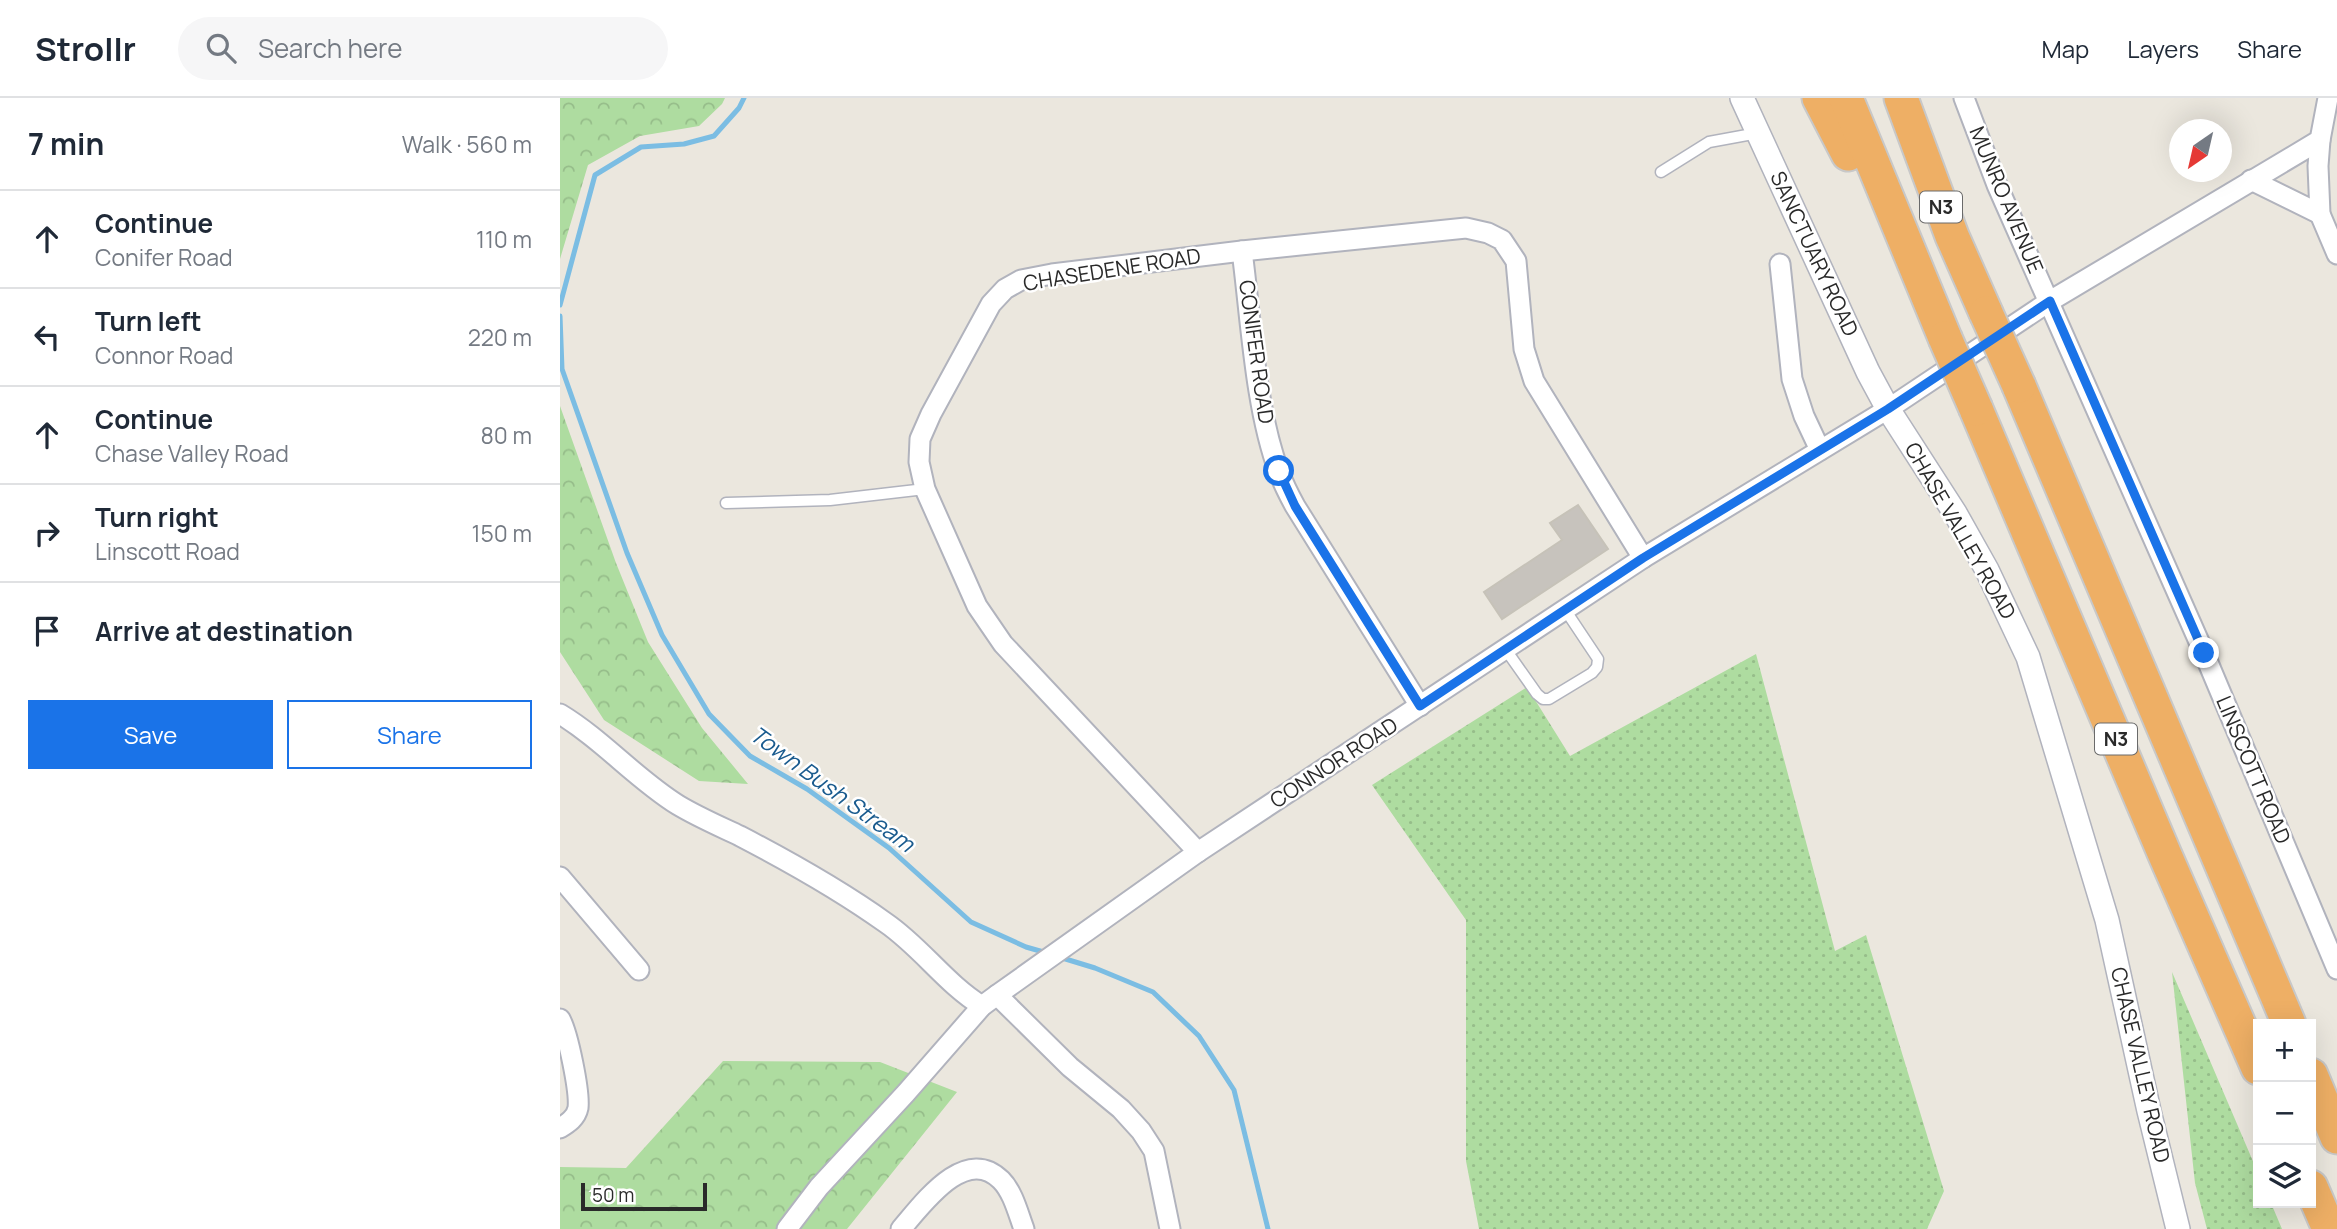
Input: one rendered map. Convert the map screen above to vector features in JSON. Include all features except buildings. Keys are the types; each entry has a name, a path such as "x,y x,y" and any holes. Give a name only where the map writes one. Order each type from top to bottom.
{"highway":[{"path":"1819,98 1927,298"},
{"name":"N3","path":"1846,98 1927,298 2253,1057"},
{"name":"N3","path":"1901,98 1952,236 2019,386 2287,1019"},
{"path":"2314,1082 2337,1137"},
{"path":"2316,1199 2329,1229"}],"street":[{"name":"SANCTUARY ROAD","path":"1742,98 1868,372 1888,409"},
{"name":"MUNRO AVENUE","path":"1964,98 1997,185 2050,301"},
{"path":"2329,98 2326,135 2318,177 2320,214 2337,254"},
{"path":"1888,409 2050,301 2326,135"},
{"path":"2251,180 2320,214"},
{"name":"CHASEDENE ROAD","path":"1198,852 1003,644 977,606 925,489 919,463 920,439 991,304 1006,289 1021,280 1052,274 1242,251 1466,228 1488,233 1502,240 1516,261 1524,349 1534,380 1643,558"},
{"name":"CONIFER ROAD","path":"1242,251 1268,434 1279,471 1295,506 1420,706"},
{"path":"1780,264 1792,379 1804,416 1820,450"},
{"name":"LINSCOTT ROAD","path":"2050,301 2204,653 2337,969"},
{"name":"CONNOR ROAD","path":"787,1229 818,1187 990,1000 1198,852 1643,558 1888,409"},
{"name":"CHASE VALLEY ROAD","path":"1888,409 1955,513 1987,570 2028,657 2107,920 2148,1111 2179,1229"},
{"path":"560,715 577,725 678,805 802,869 860,904 906,937 959,989 990,1000 1121,1109 1141,1130 1154,1151 1170,1229"},
{"path":"560,877 639,970"},
{"path":"560,1019 569,1044 578,1106 571,1122 560,1128"},
{"path":"901,1229 935,1189 968,1170 985,1171 1002,1181 1013,1199 1024,1229"}],"lane":[{"path":"1661,172 1709,142 1758,133"},
{"path":"726,503 830,500 925,489"},
{"path":"1506,650 1537,694 1544,699 1549,699 1592,673 1597,667 1598,659 1566,611"}],"green space":[{"path":"560,98 725,98 699,126 640,136 588,165 560,259"},
{"path":"560,406 616,563 648,642 702,728 748,784 699,781 604,720 560,652"},
{"path":"1756,654 1835,951 1866,935 1944,1191 1927,1229 1479,1229 1466,1161 1466,920 1372,785 1527,687 1570,756"},
{"path":"2172,972 2253,1161 2253,1208 2273,1208 2282,1229 2207,1229 2195,1183"},
{"path":"723,1061 880,1062 957,1092 847,1229 560,1229 560,1167 626,1168"}],"waterway":[{"name":"Town Bush Stream","path":"560,305 595,175 641,147 684,144 714,136 739,108 744,98"},
{"name":"Town Bush Stream","path":"560,316 562,369 627,553 662,635 709,714 750,756 807,789 889,848 971,922 1026,947 1047,953"},
{"name":"Town Bush Stream","path":"1059,957 1095,968 1153,992 1199,1036 1234,1090 1268,1229"}],"route":[{"path":"1279,471 1295,506 1420,706 1643,558 1888,409 2050,301 2204,653"}]}
